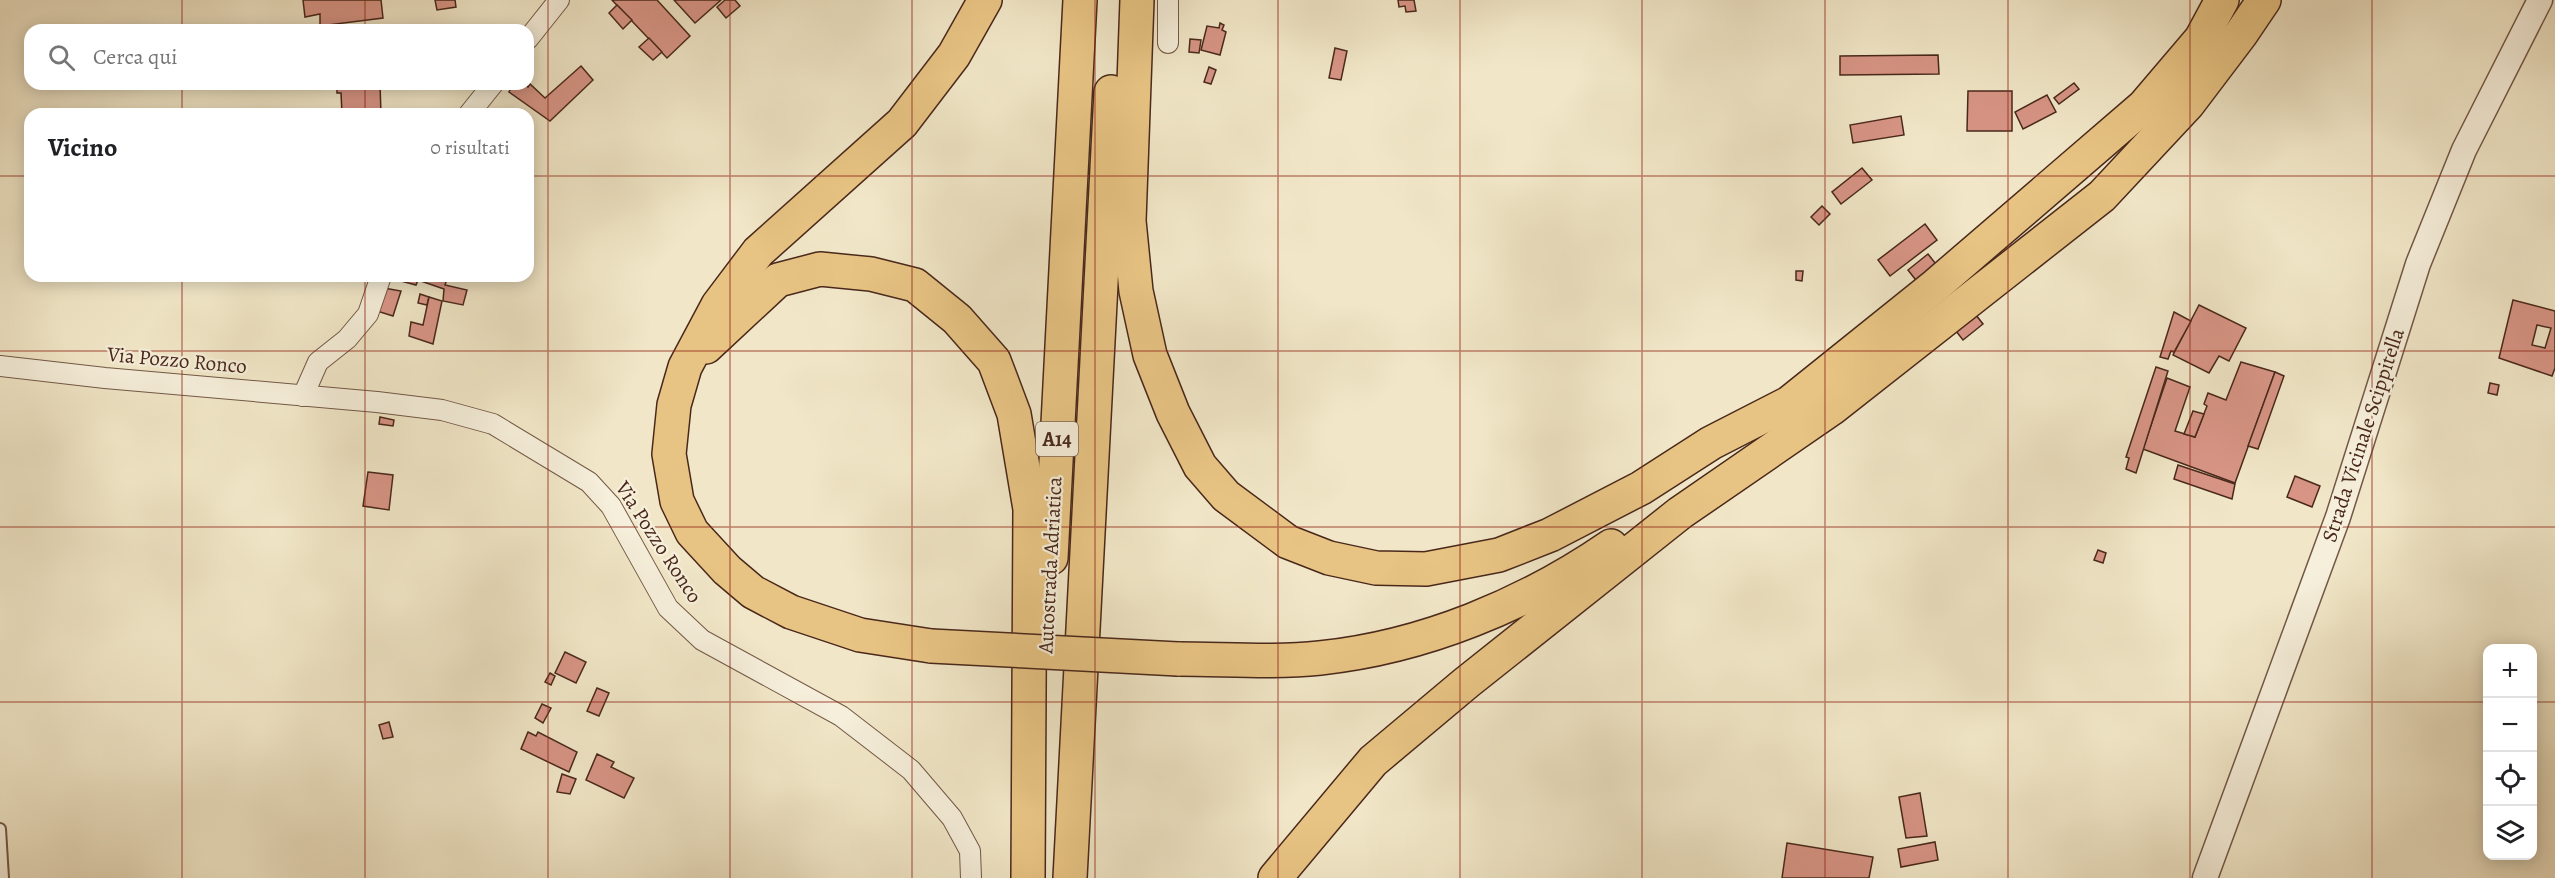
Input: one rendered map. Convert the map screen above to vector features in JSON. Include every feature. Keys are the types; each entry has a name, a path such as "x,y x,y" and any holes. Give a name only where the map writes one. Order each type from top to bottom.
{"highway":[{"path":"985,0 954,55 902,123 758,252 718,305 685,367 674,405 669,454 677,501 692,532 727,570 753,592 791,612 860,635 931,646 1178,659 1319,658 1397,645 1466,622 1531,595 1599,554 1675,502 1831,409"},
{"name":"Autostrada Adriatica","path":"1032,878 1080,0"},
{"name":"Autostrada Adriatica","path":"1070,878 1116,0"},
{"path":"1137,0 1128,221 1136,291 1150,355 1173,413 1200,466 1226,496 1288,542 1329,558 1377,568 1426,569 1499,555 1550,535 1641,488 1711,443 1789,403"},
{"path":"1275,878 1373,761 1680,513 1831,409 2102,196 2188,104 2264,0"},
{"path":"1675,502 1789,403 1936,285 2113,135 2170,78 2200,39 2216,7"},
{"path":"685,367 778,280 820,269 871,274 915,285 957,319 994,361 1014,414 1030,509 1028,878"}],"street":[{"path":"534,31 559,0"},
{"path":"1168,0 1168,43"},
{"name":"Strada Vicinale Scippitella","path":"2205,878 2338,517 2425,245 2469,141 2540,0"},
{"path":"474,108 488,90"},
{"path":"303,396 318,362 347,339 368,314 379,282"},
{"name":"Via Pozzo Ronco","path":"0,366 442,410 493,424 589,482 611,506 668,608 702,640 841,716 911,770 952,818 970,851 971,878"}],"lane":[{"path":"0,829 3,878"}],"building":[{"path":"303,0 381,0 383,18 320,24 320,14 305,17"},
{"path":"435,0 455,0 456,7 437,10"},
{"path":"612,0 657,0 690,36 667,58"},
{"path":"674,0 721,0 695,23"},
{"path":"725,0 735,0 740,6 726,18 717,7"},
{"path":"1398,0 1414,0 1416,11 1406,12 1405,6 1399,7"},
{"path":"617,5 632,20 623,29 609,13"},
{"path":"1220,23 1224,25 1222,30 1226,32 1220,55 1201,50 1207,26 1219,28"},
{"path":"649,38 662,52 653,60 639,47"},
{"path":"1190,39 1201,40 1199,53 1189,52"},
{"path":"1335,48 1347,51 1341,80 1329,78"},
{"path":"1938,55 1939,74 1840,75 1840,56"},
{"path":"581,66 593,80 550,121 509,92 510,90 534,90 534,88 545,98"},
{"path":"1209,67 1216,70 1211,84 1204,82"},
{"path":"2074,83 2079,89 2059,104 2054,98"},
{"path":"337,90 380,90 381,108 342,108 341,93 337,93"},
{"path":"1968,91 2012,91 2012,131 1967,131"},
{"path":"2047,95 2056,112 2023,129 2015,112"},
{"path":"1901,116 1904,135 1853,143 1850,125"},
{"path":"1862,168 1872,180 1841,204 1832,192"},
{"path":"1822,206 1830,214 1819,225 1811,217"},
{"path":"1925,224 1937,240 1890,276 1878,260"},
{"path":"1928,254 1983,324 1963,340 1908,270"},
{"path":"1796,271 1803,271 1802,281 1796,280"},
{"path":"424,282 446,282 445,285 467,290 463,305 443,301 444,289"},
{"path":"384,288 401,291 393,316 377,311"},
{"path":"420,294 429,297 427,305 418,303"},
{"path":"429,297 442,301 433,344 409,336 411,322 423,325"},
{"path":"2513,300 2555,311 2555,368 2552,376 2499,358","holes":["2537,325 2551,328 2545,348 2532,345"]},
{"path":"2199,305 2246,328 2229,361 2219,356 2209,373 2173,355"},
{"path":"2174,312 2191,321 2168,359 2160,357"},
{"path":"2241,362 2275,372 2235,483 2143,449 2167,378 2190,387 2175,431 2195,437 2207,406 2204,404 2208,393 2226,400"},
{"path":"2156,367 2168,371 2136,473 2126,469 2129,458 2126,457"},
{"path":"2275,372 2284,376 2258,449 2248,446"},
{"path":"2490,383 2499,385 2497,395 2488,393"},
{"path":"2193,411 2204,414 2195,437 2184,434"},
{"path":"380,417 394,420 393,426 379,424"},
{"path":"2178,465 2235,484 2232,499 2174,479"},
{"path":"368,472 393,475 389,510 363,506"},
{"path":"2295,476 2320,486 2312,507 2287,497"},
{"path":"2098,550 2106,553 2103,563 2094,560"},
{"path":"565,652 586,662 576,683 555,673"},
{"path":"550,673 555,676 551,685 545,682"},
{"path":"597,688 609,693 599,716 587,711"},
{"path":"542,704 551,708 543,723 535,718"},
{"path":"389,722 393,737 383,739 379,725"},
{"path":"528,732 536,736 538,732 577,752 569,772 521,749"},
{"path":"597,754 614,762 611,767 634,778 624,798 586,780"},
{"path":"562,774 576,779 570,794 557,792"},
{"path":"1920,793 1927,836 1906,838 1899,797"},
{"path":"1935,842 1938,860 1901,867 1898,849"},
{"path":"1787,843 1873,857 1869,878 1782,878"}]}
